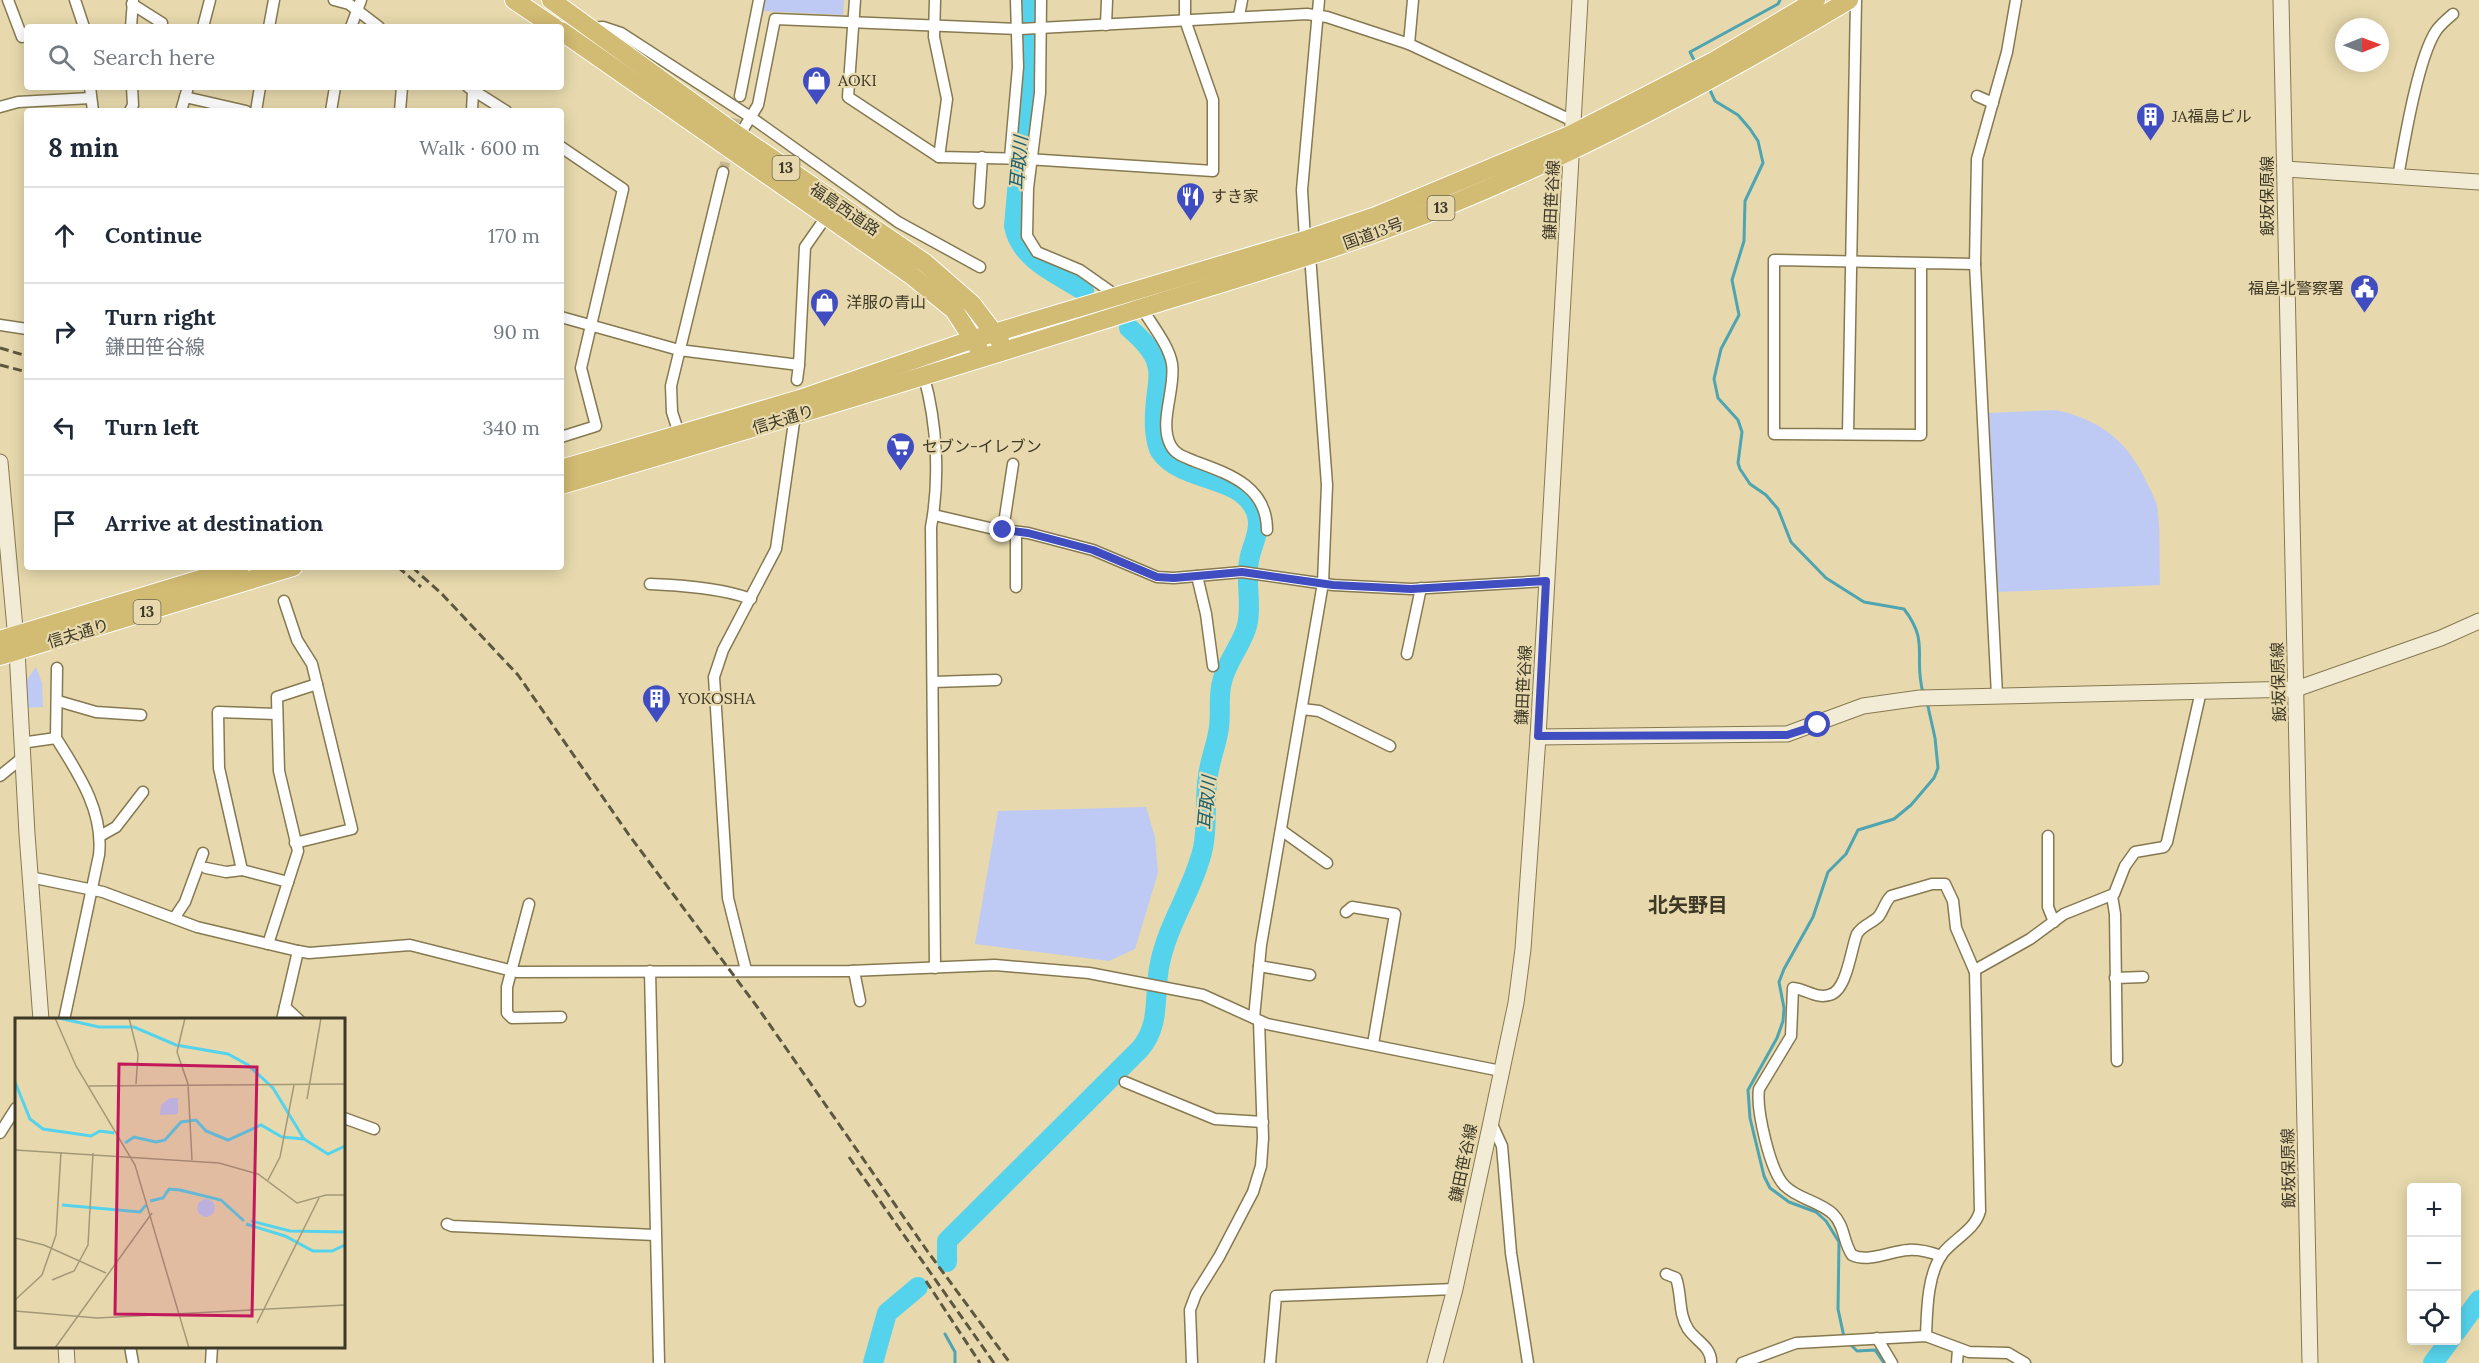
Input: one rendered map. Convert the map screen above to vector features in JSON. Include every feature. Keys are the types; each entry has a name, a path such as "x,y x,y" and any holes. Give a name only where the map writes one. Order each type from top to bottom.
{"highway":[{"path":"514,0 550,24"},
{"name":"福島西道路","path":"551,0 739,136 941,276 972,304 996,333 1005,351"},
{"name":"国道13号","path":"1572,135 1714,61 1816,0"},
{"name":"国道13号","path":"1005,351 1142,308 1308,247 1376,216 1731,70 1849,0"},
{"name":"福島西道路","path":"564,34 911,275 954,310 984,358"},
{"name":"国道13号","path":"996,333 1117,296 1308,247"},
{"name":"信夫通り","path":"564,483 800,399 996,333"},
{"name":"信夫通り","path":"564,468 795,415 1005,351"},
{"name":"信夫通り","path":"8,645 231,570"},
{"name":"信夫通り","path":"8,645 282,570"}],"street":[{"path":"8,0 22,37"},
{"path":"75,0 83,24"},
{"path":"204,24 210,0"},
{"path":"270,24 274,0"},
{"path":"334,0 358,5 376,24"},
{"path":"740,96 759,0"},
{"path":"855,0 848,97 939,157 1012,158 1214,171 1213,100 1185,20 1185,0"},
{"path":"935,0 933,24 947,99 939,157"},
{"path":"1012,158 1018,67 1016,0"},
{"path":"1041,0 1040,93 1030,159 1026,227 1032,246 1045,257 1080,270 1117,296"},
{"path":"1106,25 1107,0"},
{"path":"1239,16 1242,0"},
{"path":"1192,1363 1190,1310 1196,1294 1220,1257 1253,1192 1261,1166 1263,1122 1256,1020 1259,966 1323,583 1327,485 1302,190 1318,0"},
{"path":"1409,44 1413,0"},
{"name":"鎌田笹谷線","path":"1435,1363 1455,1289 1520,978 1538,736 1580,0"},
{"path":"1848,434 1849,262 1856,0"},
{"path":"1996,695 1975,264 1977,159 2007,52 2016,0"},
{"name":"飯坂保原線","path":"2281,0 2310,1363"},
{"path":"132,2 162,23"},
{"path":"131,24 132,2"},
{"path":"352,24 358,5"},
{"path":"2398,177 2412,107 2426,57 2436,31 2453,14"},
{"path":"739,136 759,105 775,19 1018,29 1239,16 1318,15 1409,44 1572,135"},
{"path":"589,28 603,27 621,33 752,118 898,222 980,267"},
{"path":"132,90 132,108"},
{"path":"256,108 260,90"},
{"path":"332,108 334,90"},
{"path":"400,108 402,90"},
{"path":"471,90 472,108"},
{"path":"473,90 501,108"},
{"path":"182,108 186,92 237,108"},
{"path":"0,107 18,102 91,93 93,108"},
{"path":"1977,96 1993,103"},
{"path":"564,149 623,189 581,368 596,426 564,435"},
{"path":"979,203 982,157"},
{"path":"2285,169 2479,182"},
{"path":"681,441 672,412 670,394 723,172"},
{"path":"797,380 805,247 826,217"},
{"path":"886,236 898,222"},
{"path":"1921,263 1921,435 1774,434 1774,260 1975,264"},
{"path":"1142,308 1172,363 1168,430 1172,446 1181,456 1219,471 1253,490 1265,509 1267,530"},
{"path":"564,318 679,350 799,365"},
{"path":"0,325 24,329"},
{"path":"924,377 933,408 934,515 931,527 934,968"},
{"path":"746,970 728,898 714,676 723,650 776,549 795,415"},
{"path":"0,462 8,645 21,750 41,1018"},
{"path":"1003,530 1013,464"},
{"path":"934,515 1093,550 1157,577 1242,572 1323,583 1421,588 1546,581"},
{"path":"1016,532 1016,587"},
{"path":"1197,576 1206,614 1213,666"},
{"path":"650,584 707,591 729,591 751,599"},
{"path":"1407,654 1421,588"},
{"path":"284,601 297,640 310,658 352,829 295,843"},
{"path":"1538,736 1787,735 1870,704 1925,698 2296,689 2441,638 2479,621"},
{"path":"57,668 56,738 86,786 100,836 92,890 64,1018"},
{"path":"933,682 996,680"},
{"path":"268,944 298,851 279,771 277,697 317,684"},
{"path":"1975,972 2077,908 2112,896 2118,888 2125,866 2135,852 2164,847 2201,691"},
{"path":"58,701 96,712 141,715"},
{"path":"1302,709 1319,711 1390,746"},
{"path":"242,870 219,768 218,712 277,714"},
{"path":"0,776 21,750 56,738"},
{"path":"100,836 116,827 143,792"},
{"path":"1281,830 1327,863"},
{"path":"2048,836 2048,907 2054,922"},
{"path":"175,917 185,902 203,853"},
{"path":"206,868 226,872 242,870 288,882"},
{"path":"30,877 92,890 175,917 197,927 298,951 410,945 512,971 852,971 995,965 1089,973 1203,995 1256,1020 1501,1071"},
{"path":"1926,1336 1933,1278 1941,1256 1975,1223 1980,1211 1975,972 1956,928 1953,902 1945,884 1932,884 1891,896 1878,917 1858,932 1845,976 1832,995 1817,996 1802,989 1793,988 1791,1035 1759,1089 1758,1098 1759,1114 1778,1177 1785,1187 1822,1205 1833,1214 1845,1232 1852,1256 1884,1255 1913,1250 1941,1256"},
{"path":"2112,896 2117,1061"},
{"path":"528,904 507,987 507,1013 512,1018 561,1017"},
{"path":"1346,912 1352,907 1395,914 1373,1044"},
{"path":"282,1018 298,951"},
{"path":"1259,966 1310,975"},
{"path":"650,971 659,1363"},
{"path":"852,971 860,1001"},
{"path":"2115,978 2143,977"},
{"path":"285,1007 297,1018"},
{"path":"1125,1082 1215,1119 1263,1122"},
{"path":"0,1133 4,1118"},
{"path":"345,1118 374,1129"},
{"path":"1491,1122 1502,1146 1511,1253 1528,1363"},
{"path":"447,1224 655,1235"},
{"path":"1666,1274 1676,1278 1679,1286 1681,1312 1686,1326 1710,1352 1712,1363"},
{"path":"1270,1363 1276,1296 1455,1289"},
{"path":"1742,1363 1796,1343 1853,1338 1926,1336 1958,1349 1978,1353 2008,1353 2025,1363"},
{"path":"1877,1338 1892,1363"},
{"path":"66,1348 67,1363"},
{"path":"130,1348 133,1363"},
{"path":"1957,1363 1958,1349"}],"shaded area":[{"path":"763,0 844,0 843,15 761,11"},
{"path":"2055,410 2086,419 2099,426 2132,456 2157,506 2160,585 1997,592 1989,413"},
{"path":"36,667 42,683 43,707 23,708 23,685"},
{"path":"1146,807 1155,837 1158,873 1135,949 1109,961 975,944 998,811"}],"waterway":[{"name":"耳取川","path":"1026,0 1028,67 1014,226 1018,238 1032,257 1084,291"},
{"path":"1696,64 1690,52 1778,4 1780,0"},
{"path":"1709,88 1715,101 1738,115 1750,129 1758,141 1763,163 1745,201 1744,241 1732,280 1739,315 1721,349 1714,379 1718,398 1738,420 1742,432 1738,463 1740,469 1750,484 1766,495 1778,509 1791,542 1826,578 1864,602 1904,609 1917,631 1923,693"},
{"name":"耳取川","path":"947,1262 947,1241 1140,1049 1147,1039 1156,1008 1158,974 1164,948 1194,877 1203,848 1207,785 1219,727 1222,682 1248,621 1248,569 1258,526 1253,506 1244,495 1231,487 1185,470 1171,462 1160,451 1155,429 1157,364 1152,353 1129,328"},
{"path":"1844,1337 1838,1309 1839,1242 1826,1221 1816,1212 1789,1202 1770,1188 1764,1176 1750,1118 1748,1090 1777,1038 1783,1021 1784,1008 1779,982 1813,917 1828,872 1846,854 1858,830 1894,819 1911,805 1934,778 1938,768 1935,738 1927,702"},
{"name":"耳取川","path":"873,1363 887,1313 918,1287"},
{"path":"2461,1325 2479,1300"},
{"path":"945,1334 955,1352 955,1363"},
{"path":"1848,1342 1857,1351 1875,1350 1884,1363"},
{"path":"2433,1363 2446,1345"}],"tunnel":[{"path":"723,172 740,96"}],"railway":[{"path":"0,348 24,355"},
{"path":"0,365 24,371"},
{"path":"401,570 421,587"},
{"path":"415,570 441,593 518,675 629,835 758,1008 928,1252 1010,1363"},
{"path":"849,1157 994,1363"},
{"path":"926,1281 980,1363"}],"place":[{"name":"AOKI","path":"817,106"},
{"name":"JA福島ビル","path":"2151,142"},
{"name":"すき家","path":"1190,222"},
{"name":"福島北警察署","path":"2365,314"},
{"name":"洋服の青山","path":"825,328"},
{"name":"セブン-イレブン","path":"901,472"},
{"name":"YOKOSHA","path":"657,724"}],"district":[{"name":"北矢野目","path":"1688,905"}],"route":[{"path":"1003,530 1028,533 1093,550 1157,577 1174,578 1242,572 1333,585 1411,589 1546,581 1538,736 1787,735 1818,725"}]}
